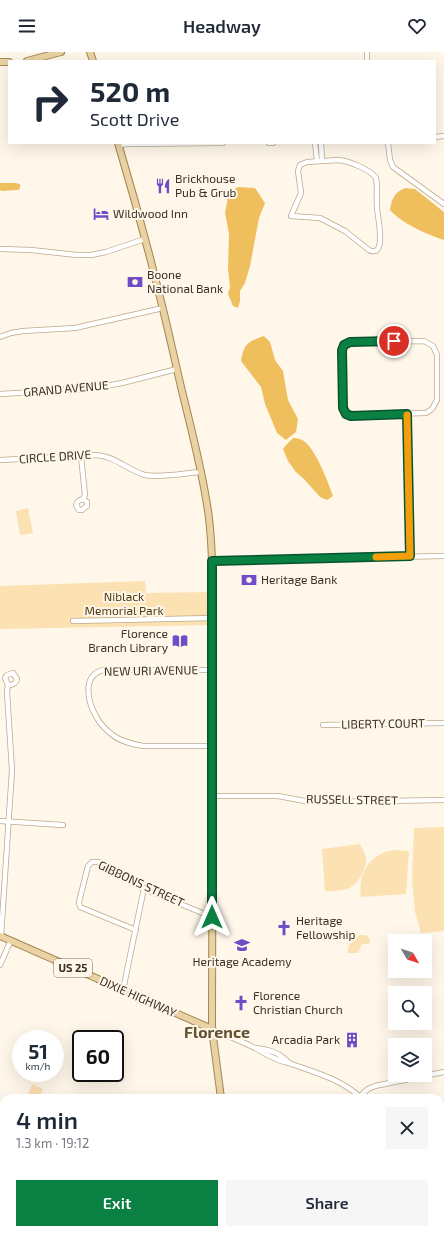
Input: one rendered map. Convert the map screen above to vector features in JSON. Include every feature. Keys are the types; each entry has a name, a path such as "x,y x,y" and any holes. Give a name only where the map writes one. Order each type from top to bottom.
{"main road":[{"path":"31,60 61,52"},
{"path":"119,144 178,369 208,510 212,561 213,618 212,1029 220,1094"},
{"name":"DIXIE HIGHWAY","path":"1,936 212,1029"}],"street":[{"path":"314,144 319,161"},
{"path":"319,161 321,144"},
{"path":"388,144 388,155 393,167 444,204"},
{"path":"341,160 349,162 372,174 376,178 377,207 380,229 379,248 376,251 373,252 369,250 345,231 320,218 291,216 301,193 298,171 299,168 304,162 319,161 341,160"},
{"path":"0,249 91,255 106,252 145,239"},
{"path":"0,337 23,331 75,328 163,308"},
{"path":"424,341 433,346 437,355 436,404 426,413 407,414 351,416 346,414 343,408 342,350 344,345 350,342 424,341"},
{"name":"GRAND AVENUE","path":"0,394 88,389 122,383 178,369"},
{"path":"407,414 410,556"},
{"name":"CIRCLE DRIVE","path":"0,460 96,455 105,456 116,460 132,470 146,475 155,476 201,472"},
{"path":"81,456 85,495 83,499"},
{"path":"212,561 444,556"},
{"path":"73,620 213,618"},
{"name":"NEW URI AVENUE","path":"212,746 143,746 121,740 107,731 97,718 90,704 88,691 89,683 92,677 103,670 213,670"},
{"path":"1,936 12,770 7,692 8,685"},
{"name":"LIBERTY COURT","path":"323,726 444,723"},
{"name":"RUSSELL STREET","path":"212,796 278,796 304,801 323,802 444,800"},
{"path":"0,821 62,825"},
{"name":"GIBBONS STREET","path":"136,930 80,907 79,902 88,866 92,862 98,862 144,888 212,917"},
{"path":"123,990 144,888"},
{"path":"0,965 10,940"},
{"path":"212,1029 256,1048 264,1049 284,1058 289,1063 339,1082 356,1094"},
{"path":"363,1094 374,1086 444,1072"}],"green space":[{"path":"28,508 33,533 20,535 16,511"},
{"name":"Niblack Memorial Park","path":"145,581 146,593 213,592 213,625 0,629 0,586"},
{"path":"444,827 444,931 421,933 415,912 412,881 414,828"},
{"path":"360,844 366,856 366,862 358,881 347,889 339,891 325,891 322,849"},
{"path":"394,850 409,851 406,894 361,897 363,873 369,863 381,854"},
{"path":"359,935 366,935 370,939 369,944 362,944 358,953 347,953 352,937 357,937"},
{"path":"32,1084 43,1089 41,1094 28,1094"}],"shaded area":[{"path":"0,183 20,184 20,187 19,190 2,191 0,190"},
{"path":"238,187 255,188 265,203 259,218 250,266 245,283 240,291 238,308 233,306 228,294 230,287 228,269 229,234 225,213 229,192"},
{"path":"405,188 415,189 444,212 444,240 423,232 408,224 390,210 394,196"},
{"path":"264,336 270,342 275,360 283,371 288,400 298,419 296,432 286,440 277,433 265,404 261,387 241,361 243,351 247,344"},
{"path":"293,438 305,442 318,460 333,496 327,500 320,497 296,472 288,461 283,449"}],"slow traffic":[{"path":"376,557 410,556 407,415"}],"place":[{"name":"Brickhouse Pub & Grub","path":"163,186"},
{"name":"Wildwood Inn","path":"101,214"},
{"name":"Boone National Bank","path":"135,282"},
{"name":"Heritage Bank","path":"249,580"},
{"name":"Florence Branch Library","path":"180,641"},
{"name":"Heritage Fellowship","path":"284,928"},
{"name":"Heritage Academy","path":"242,945"},
{"name":"Florence Christian Church","path":"241,1003"},
{"name":"Arcadia Park","path":"352,1040"}],"district":[{"name":"Florence","path":"217,1032"}],"route":[{"path":"212,917 212,561 410,556 407,414 351,416 346,414 343,408 342,350 344,345 350,342 394,341"}]}
